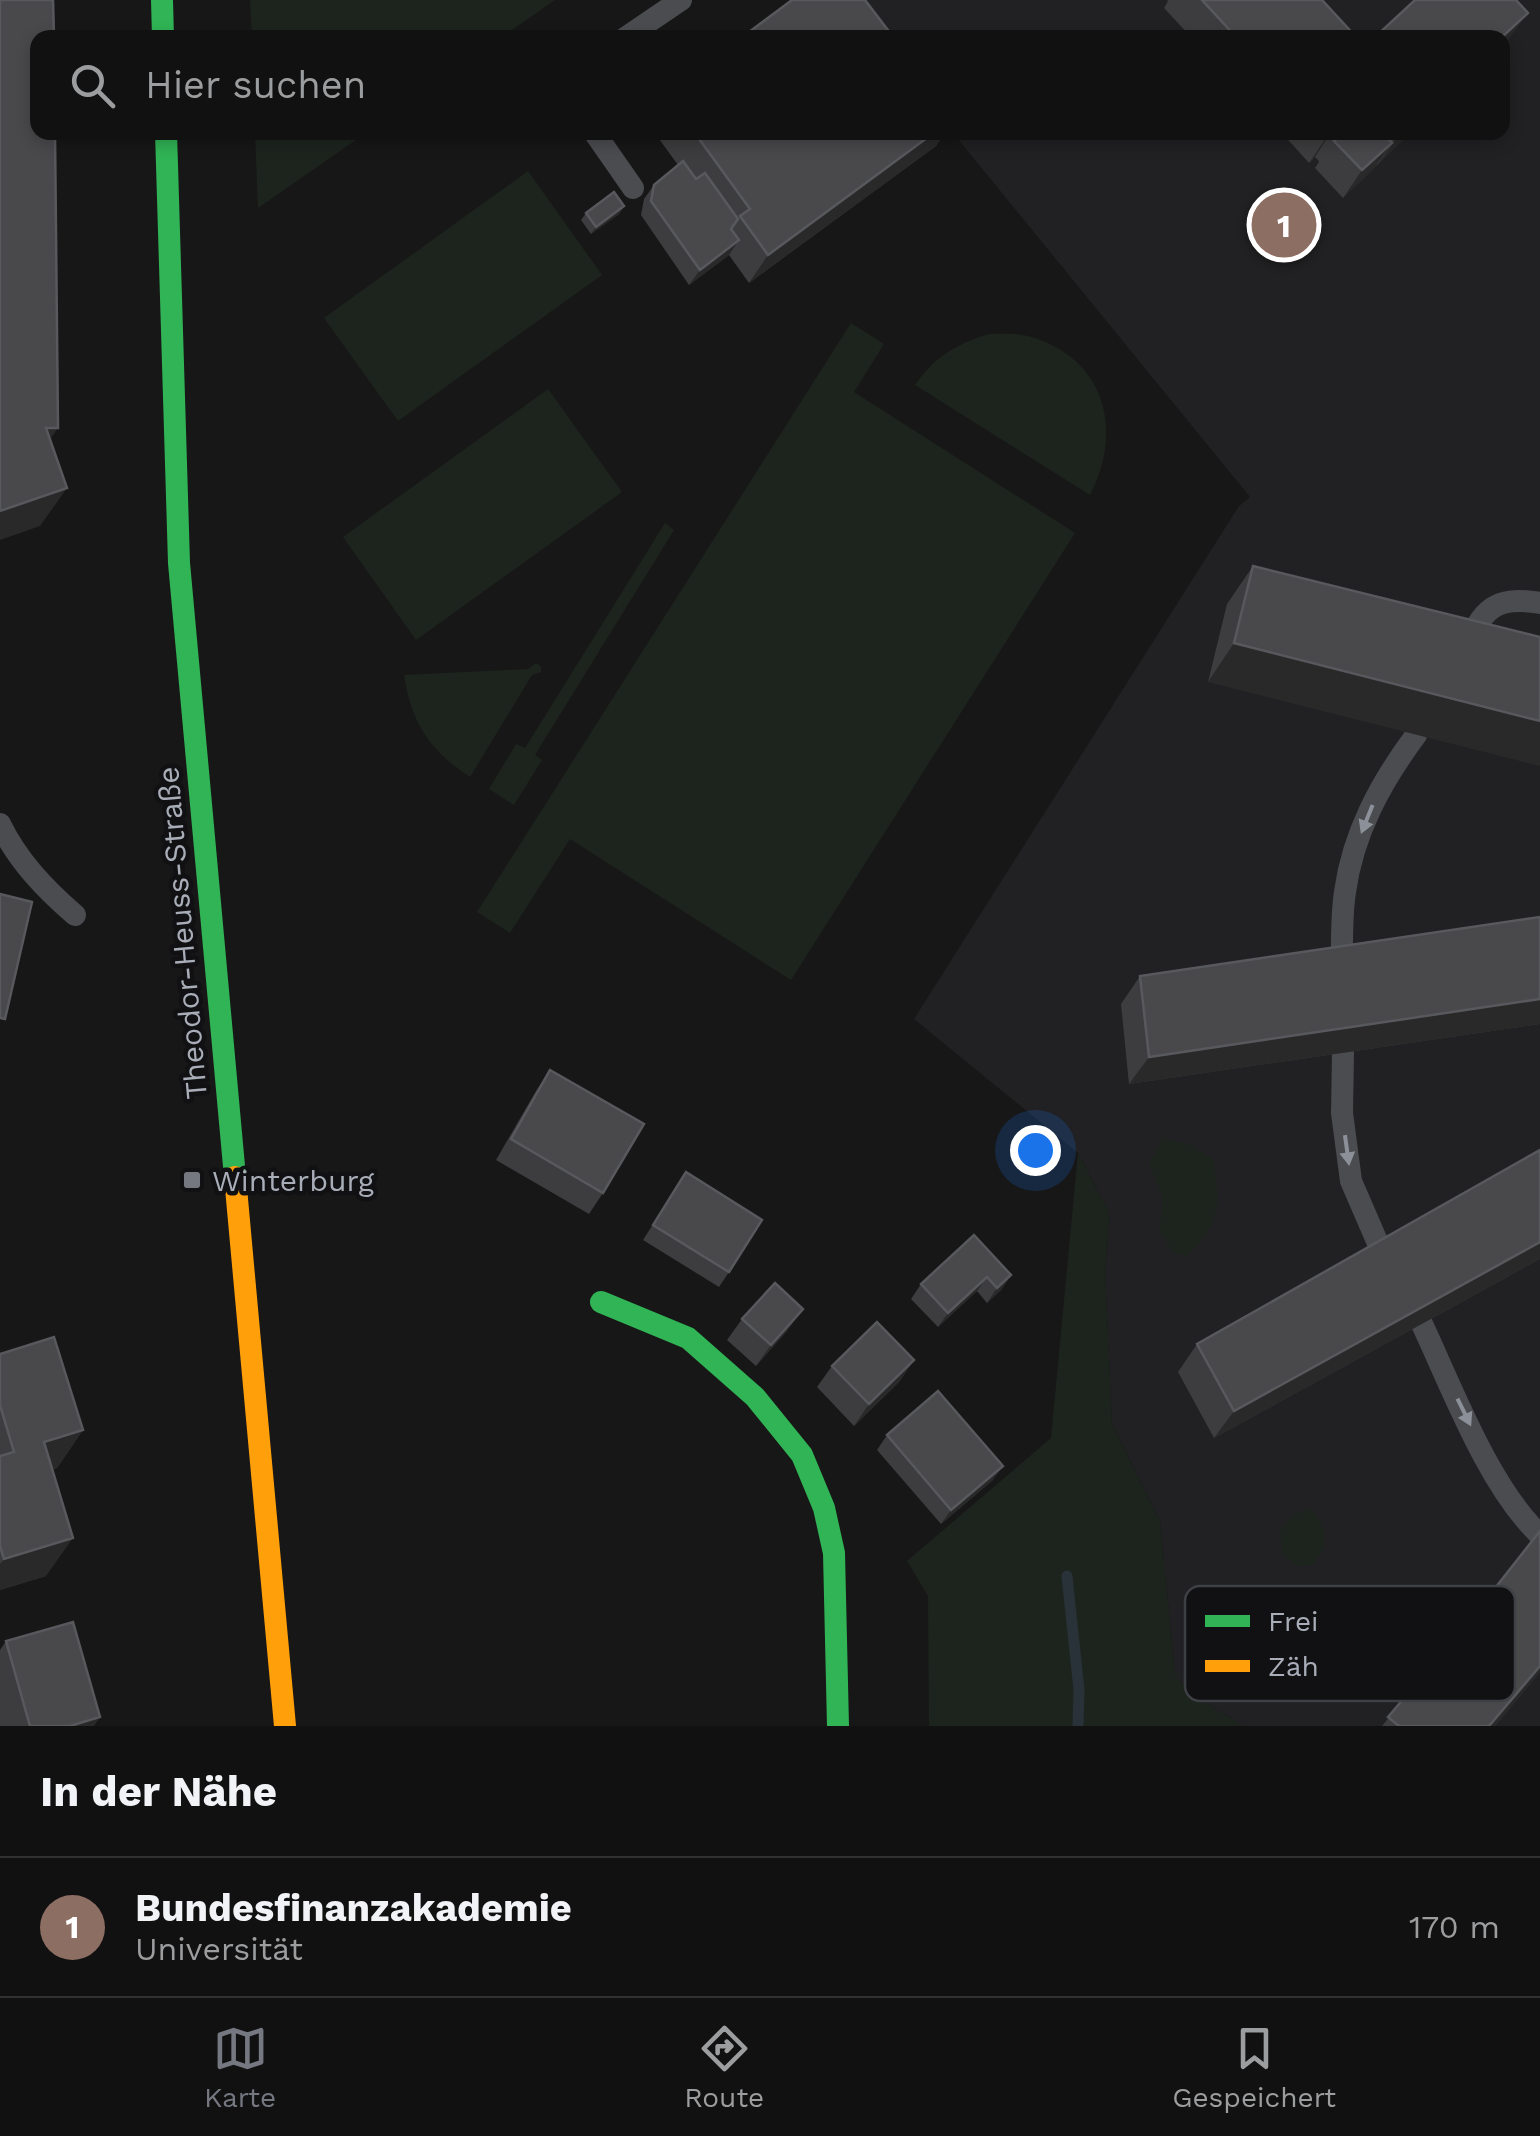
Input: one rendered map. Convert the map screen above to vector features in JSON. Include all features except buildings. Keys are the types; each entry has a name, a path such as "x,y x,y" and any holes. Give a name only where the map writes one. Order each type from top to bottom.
{"main road":[{"path":"162,0 163,30"},
{"name":"Theodor-Heuss-Straße","path":"166,140 179,563 285,1726"},
{"path":"601,1302 688,1338 756,1397 802,1455 824,1508 834,1553 838,1726"}],"lane":[{"path":"637,30 681,0"},
{"path":"600,140 634,188"},
{"path":"1459,663 1479,620 1489,609 1500,602 1517,600 1540,603"},
{"path":"1342,971 1344,897 1362,827 1384,779 1416,735"},
{"path":"0,824 24,864 75,915"},
{"path":"1343,1053 1342,1112 1351,1182 1383,1255"},
{"path":"1422,1324 1493,1473 1514,1506 1540,1535"}],"shaded area":[{"path":"250,0 555,0 512,30 252,30"},
{"path":"844,0 1540,0 1540,1726 1244,1726 1202,1701 1515,1701 1515,1586 1185,1586 1185,1688 1175,1675 1160,1522 1112,1424 1105,1273 1110,1214 1078,1153 914,1019 1239,506 1250,497 959,140 1510,140 1510,30 869,30"},
{"path":"255,140 356,140 258,208"},
{"path":"528,171 602,275 398,421 324,318"},
{"path":"851,323 884,344 854,392 1075,533 791,980 570,839 510,933 477,912"},
{"path":"989,334 1023,335 1054,346 1075,360 1090,378 1106,421 1100,470 1090,495 915,385 948,352"},
{"path":"548,389 622,492 416,640 343,537"},
{"path":"665,523 674,530 535,755 542,760 514,805 489,789 516,744 525,748"},
{"path":"536,663 541,672 532,675 470,777 444,757 425,734 412,707 404,675 528,669"},
{"path":"1163,1138 1190,1145 1213,1160 1216,1212 1207,1233 1187,1256 1173,1253 1159,1230 1163,1199 1149,1164"},
{"path":"1078,1153 1110,1214 1105,1273 1112,1424 1160,1522 1175,1675 1185,1688 1185,1701 1202,1701 1244,1726 929,1726 928,1596 907,1561 1051,1438"},
{"path":"1311,1508 1324,1530 1325,1543 1312,1565 1297,1566 1282,1554 1280,1530 1293,1515"}],"waterway":[{"path":"1067,1576 1079,1690 1078,1726"}],"traffic: fast":[{"path":"162,0 163,30"},
{"path":"166,140 179,563 235,1177"},
{"path":"601,1302 688,1338 755,1397 802,1455 824,1508 834,1553 838,1726"}],"traffic: slow":[{"path":"235,1177 285,1726"}],"place":[{"name":"Bundesfinanzakademie","path":"1284,225"},
{"name":"Winterburg","path":"192,1180"}]}
